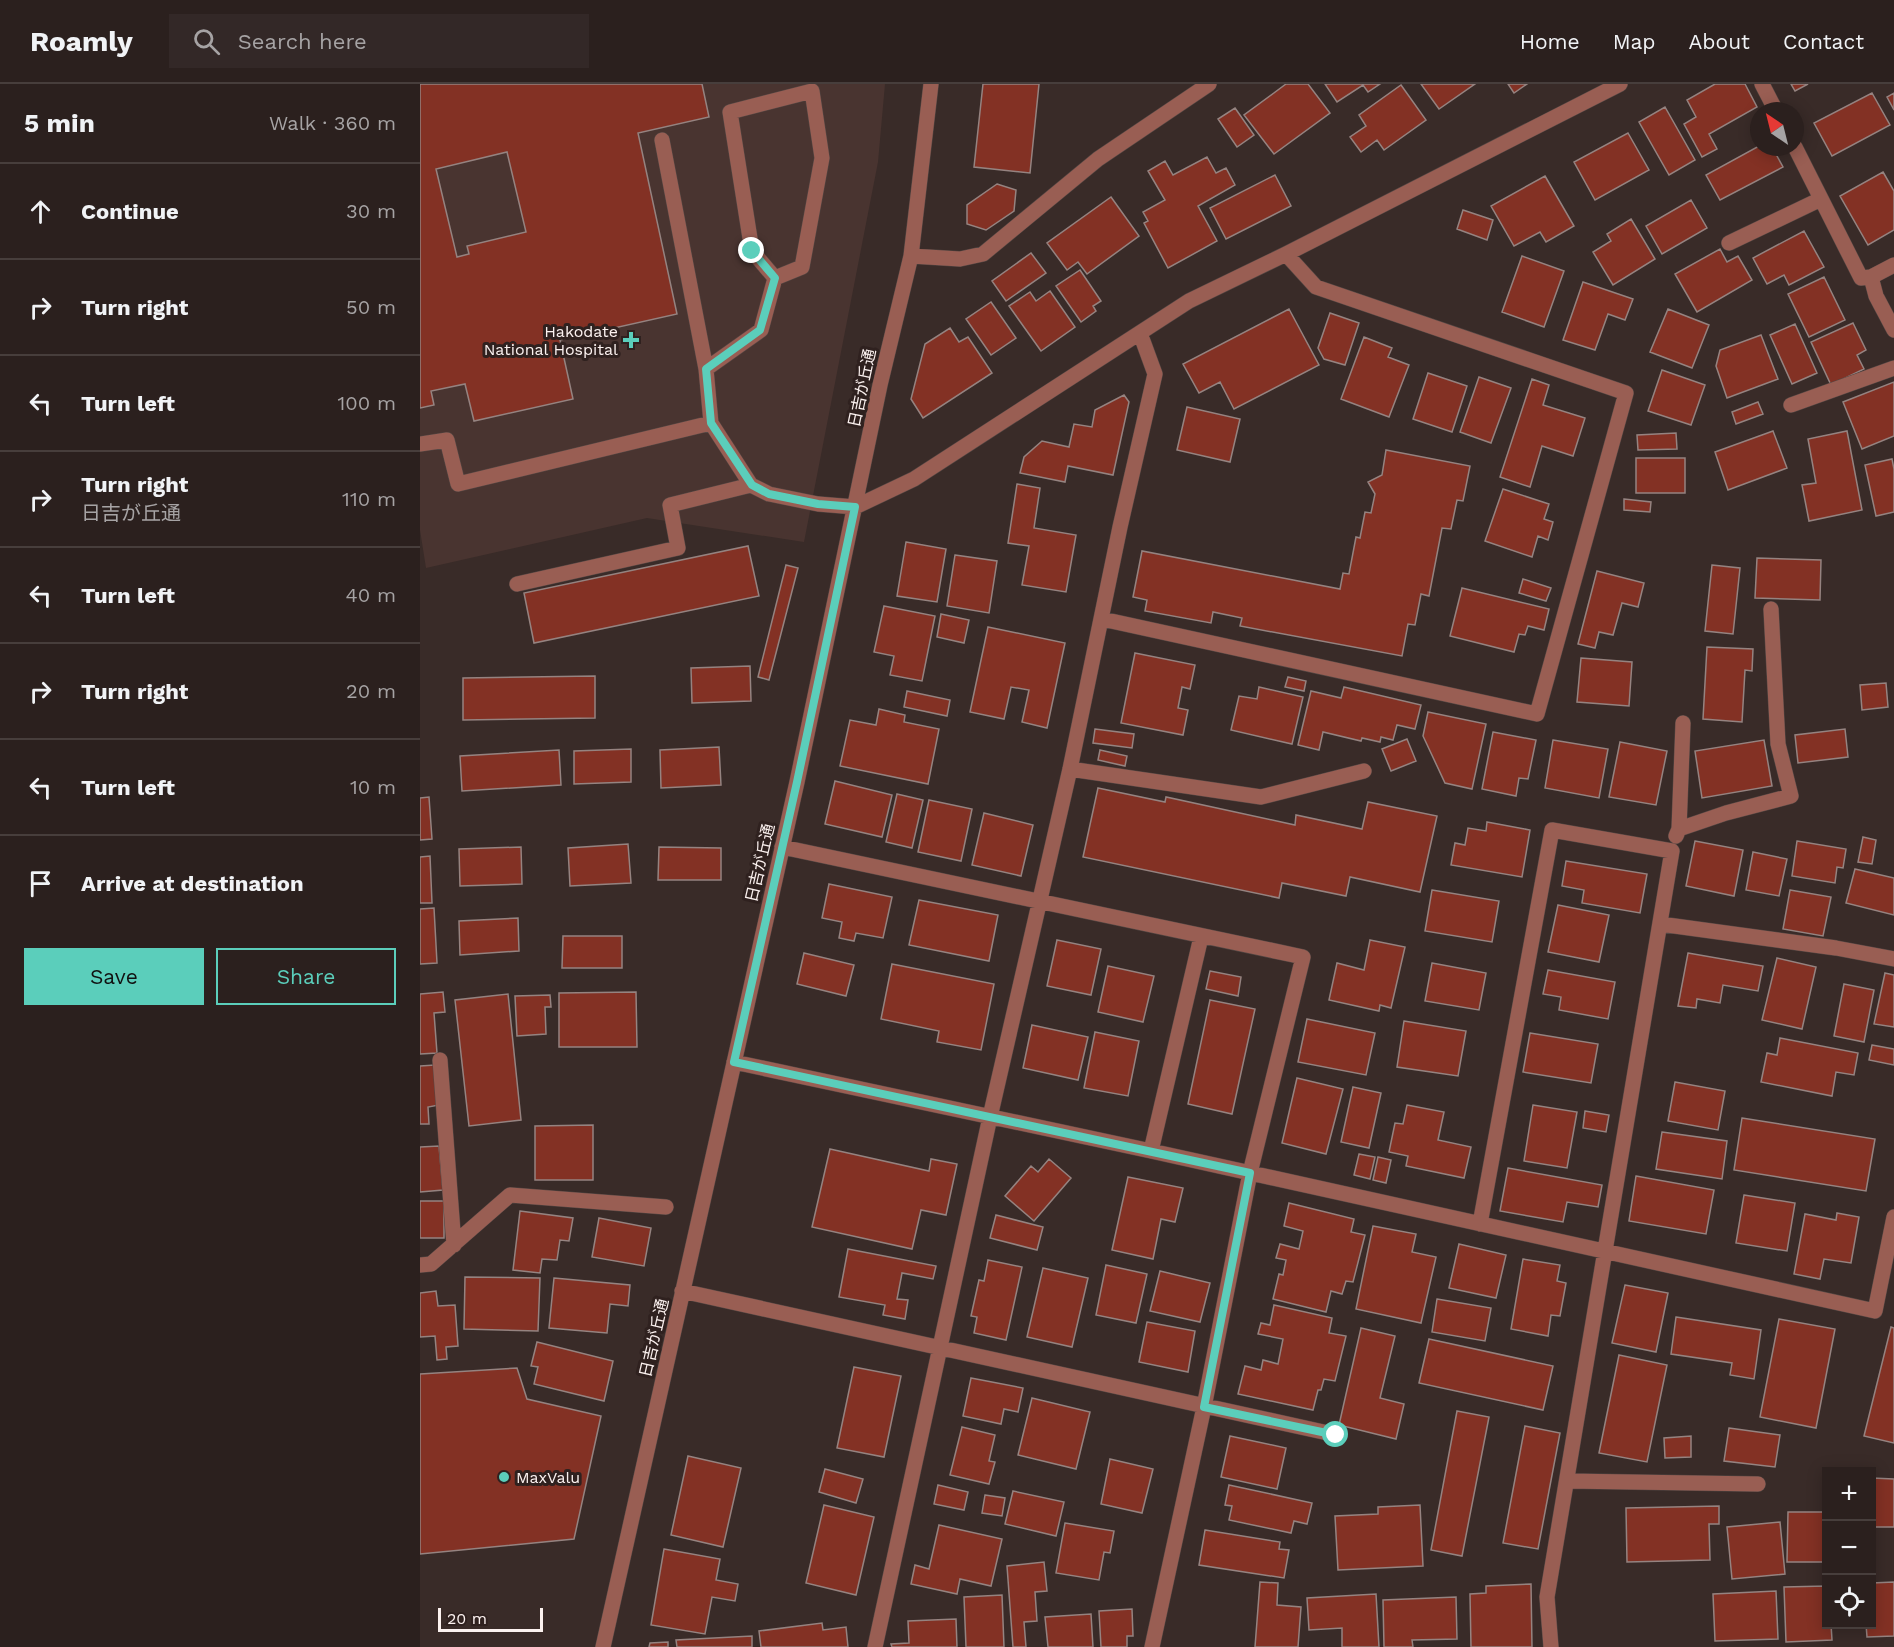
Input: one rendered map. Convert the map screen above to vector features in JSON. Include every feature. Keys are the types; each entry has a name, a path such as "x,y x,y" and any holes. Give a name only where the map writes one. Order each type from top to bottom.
{"street":[{"name":"日吉が丘通","path":"603,1647 782,847 880,385 911,256 931,84"},
{"path":"911,256 960,259 983,254 1098,159 1209,84"},
{"path":"662,140 706,369 711,423 752,485 769,494 818,504 855,507 914,479 1190,301 1620,84"},
{"path":"1762,84 1771,102"},
{"path":"812,91 822,158 802,267 775,278 752,251 730,111 812,91"},
{"path":"1800,156 1861,278 1871,277 1894,265"},
{"path":"1729,243 1821,199"},
{"path":"1102,619 1537,714 1626,393 1316,287 1286,254"},
{"path":"1871,277 1876,296 1894,330"},
{"path":"706,369 760,330 775,278"},
{"path":"875,1647 990,1117 1070,769 1120,527 1155,374 1140,333"},
{"path":"1791,405 1894,368"},
{"path":"420,444 447,440 458,484 711,423"},
{"path":"517,584 678,548 670,504 752,485"},
{"path":"1678,829 1726,813 1791,796 1778,744 1771,609"},
{"path":"1551,1647 1547,1597 1672,851 1678,829 1683,723"},
{"path":"1070,769 1261,797 1364,771"},
{"path":"1480,1224 1552,830 1672,851"},
{"path":"782,847 1303,957 1250,1173 1204,1407 1152,1647"},
{"path":"1660,924 1836,948 1894,959"},
{"path":"1151,1151 1201,937"},
{"path":"440,1060 454,1245"},
{"path":"734,1062 1151,1151 1875,1311 1894,1217"},
{"path":"420,1264 431,1264 510,1195 666,1207"},
{"path":"682,1291 1336,1435"},
{"path":"1567,1481 1758,1484"}],"shaded area":[{"name":"Hakodate National Hospital","path":"420,84 885,84 878,162 804,542 647,518 426,568 420,530"}],"building":[{"path":"420,84 702,84 709,117 638,133 677,314 560,340 573,399 474,421 465,384 431,391 434,405 420,408","holes":["507,152 526,232 467,246 469,254 457,257 436,169"]},
{"path":"983,84 1039,84 1030,173 974,167"},
{"path":"1286,84 1308,84 1330,113 1274,154 1244,115"},
{"path":"1325,84 1380,84 1368,92 1363,85 1337,102"},
{"path":"1421,84 1475,84 1439,109"},
{"path":"1508,84 1527,84 1514,93"},
{"path":"1715,84 1745,84 1754,102 1750,102 1750,111 1709,134 1717,149 1702,157 1684,124 1696,117 1687,100"},
{"path":"1791,84 1808,84 1795,91"},
{"path":"1401,85 1426,120 1384,150 1377,140 1361,152 1350,137 1366,126 1359,115"},
{"path":"1872,93 1890,125 1832,156 1814,123"},
{"path":"1894,93 1894,110 1887,97"},
{"path":"1665,107 1695,160 1669,175 1639,122"},
{"path":"1235,108 1254,135 1237,147 1218,119"},
{"path":"1628,133 1649,170 1595,200 1574,162"},
{"path":"1750,151 1750,156 1777,156 1783,167 1720,200 1706,175"},
{"path":"1207,157 1216,173 1226,168 1235,185 1198,206 1217,241 1168,268 1144,223 1148,221 1143,212 1165,200 1148,171 1165,161 1173,175"},
{"path":"1883,172 1894,191 1894,230 1868,245 1840,196"},
{"path":"1275,175 1291,206 1226,239 1210,208"},
{"path":"1545,176 1574,226 1546,242 1540,232 1514,246 1491,206"},
{"path":"997,184 1016,190 1014,211 986,230 967,224 967,205"},
{"path":"1111,197 1139,236 1087,274 1078,262 1067,270 1047,243"},
{"path":"1691,200 1707,228 1662,254 1646,226"},
{"path":"1463,210 1493,220 1487,240 1457,229"},
{"path":"1631,219 1655,259 1613,285 1593,252 1611,241 1607,234"},
{"path":"1804,231 1824,267 1789,285 1784,275 1767,284 1753,258"},
{"path":"1720,249 1727,262 1738,256 1752,280 1697,312 1675,274"},
{"path":"1031,253 1046,273 1006,301 992,281"},
{"path":"1522,256 1564,271 1544,327 1502,312"},
{"path":"1080,270 1101,301 1093,306 1096,311 1081,322 1056,286"},
{"path":"1824,277 1845,320 1809,337 1788,294"},
{"path":"1583,282 1633,299 1625,320 1608,314 1595,350 1563,340"},
{"path":"1050,291 1075,327 1041,351 1009,306 1030,292 1036,301"},
{"path":"991,302 1016,338 991,355 966,319"},
{"path":"1289,309 1319,365 1234,409 1220,382 1199,393 1183,364"},
{"path":"1668,309 1709,325 1692,368 1650,352"},
{"path":"1330,313 1359,323 1345,365 1324,359 1318,348"},
{"path":"1853,323 1866,350 1857,355 1864,369 1831,385 1811,342"},
{"path":"1795,324 1817,373 1792,384 1770,335"},
{"path":"950,328 959,342 968,337 992,373 923,418 911,399 925,344"},
{"path":"1761,335 1778,379 1727,398 1716,366 1720,350"},
{"path":"1364,337 1392,348 1388,357 1409,365 1389,417 1341,399"},
{"path":"1662,370 1705,385 1691,425 1648,411"},
{"path":"1428,373 1467,386 1452,432 1413,419"},
{"path":"1479,377 1511,388 1491,443 1460,432"},
{"path":"1532,379 1549,385 1543,405 1585,418 1573,456 1542,446 1530,487 1500,477"},
{"path":"1894,382 1894,436 1862,449 1843,402"},
{"path":"1124,395 1129,402 1113,475 1068,466 1065,482 1020,473 1024,457 1042,441 1069,447 1074,424 1092,427 1095,410"},
{"path":"1758,402 1763,414 1736,424 1732,412"},
{"path":"1187,407 1240,419 1230,462 1177,450"},
{"path":"1773,431 1787,468 1728,490 1715,452"},
{"path":"1847,431 1862,510 1809,521 1802,485 1816,483 1808,439"},
{"path":"1676,433 1677,449 1638,450 1637,435"},
{"path":"1386,450 1470,466 1463,501 1457,500 1451,529 1442,528 1429,596 1421,594 1415,625 1408,624 1402,656 1240,626 1242,618 1213,612 1211,623 1145,611 1147,600 1133,597 1142,551 1340,589 1343,573 1349,574 1356,537 1360,538 1365,512 1371,513 1375,494 1368,482 1382,475"},
{"path":"1636,458 1685,458 1685,493 1636,493"},
{"path":"1892,459 1894,512 1876,516 1865,465"},
{"path":"1017,484 1040,488 1034,528 1076,535 1066,592 1022,585 1029,546 1008,543"},
{"path":"1503,489 1549,504 1544,519 1553,522 1548,540 1538,536 1532,557 1485,541"},
{"path":"1624,499 1651,502 1650,512 1624,510"},
{"path":"906,542 946,549 937,602 897,596"},
{"path":"748,546 759,596 534,643 524,593"},
{"path":"955,555 997,561 989,613 947,606"},
{"path":"1757,558 1821,560 1820,600 1755,598"},
{"path":"786,565 798,568 769,680 758,677"},
{"path":"1712,565 1740,568 1733,634 1705,631"},
{"path":"1597,571 1644,583 1638,607 1622,603 1613,635 1599,632 1595,648 1578,644"},
{"path":"1523,579 1551,588 1546,601 1519,593"},
{"path":"1462,588 1549,609 1544,630 1528,626 1525,635 1519,634 1514,652 1450,636"},
{"path":"884,606 935,616 922,681 890,675 894,656 874,652"},
{"path":"941,614 969,620 964,643 937,637"},
{"path":"988,627 1065,643 1047,728 1022,722 1029,690 1011,687 1004,719 970,712"},
{"path":"1707,647 1753,649 1752,671 1745,670 1742,722 1703,719"},
{"path":"1135,653 1195,665 1190,689 1182,687 1178,708 1188,710 1183,735 1121,723"},
{"path":"1581,658 1632,662 1629,706 1577,702"},
{"path":"750,666 751,701 692,703 691,668"},
{"path":"595,676 595,718 463,720 463,678"},
{"path":"1288,677 1306,681 1304,691 1285,687"},
{"path":"1886,683 1888,707 1862,710 1860,685"},
{"path":"1259,687 1303,697 1292,744 1231,730 1239,696 1257,699"},
{"path":"1344,687 1421,705 1415,729 1397,725 1393,740 1381,737 1380,742 1362,738 1361,741 1323,732 1319,750 1298,745 1311,691 1341,698"},
{"path":"907,691 950,700 947,716 904,707"},
{"path":"879,709 905,715 904,722 939,729 928,784 840,766 850,720 876,725"},
{"path":"1428,712 1486,724 1472,789 1445,783 1423,736"},
{"path":"1095,729 1134,734 1132,748 1093,743"},
{"path":"1845,729 1848,757 1798,763 1795,735"},
{"path":"1493,732 1536,740 1528,779 1519,778 1516,796 1482,789"},
{"path":"1407,739 1416,761 1391,771 1382,749"},
{"path":"1553,740 1608,749 1599,798 1545,788"},
{"path":"1764,740 1772,786 1702,798 1695,751"},
{"path":"1620,742 1667,751 1656,805 1609,797"},
{"path":"719,747 721,785 661,788 660,750"},
{"path":"631,749 631,782 574,784 574,751"},
{"path":"559,750 561,785 462,791 460,756"},
{"path":"1100,750 1127,756 1125,766 1098,760"},
{"path":"835,781 892,795 882,837 825,824"},
{"path":"1098,788 1165,802 1166,797 1295,825 1296,815 1362,829 1368,802 1437,816 1420,892 1350,877 1346,896 1282,883 1279,898 1083,857"},
{"path":"897,794 923,800 912,848 886,842"},
{"path":"429,797 432,839 420,840 420,798"},
{"path":"929,800 972,809 961,861 918,852"},
{"path":"984,813 1033,825 1021,876 972,865"},
{"path":"1487,822 1530,830 1522,877 1451,865 1455,843 1465,845 1468,828 1486,831"},
{"path":"1863,837 1876,840 1872,864 1858,862"},
{"path":"1695,841 1743,850 1734,896 1686,886"},
{"path":"1797,841 1846,849 1843,868 1837,867 1835,883 1792,876"},
{"path":"628,844 631,883 570,886 568,848"},
{"path":"521,847 522,884 460,886 459,849"},
{"path":"659,847 721,848 721,880 658,880"},
{"path":"1753,852 1787,859 1779,896 1746,890"},
{"path":"430,856 432,903 420,903 420,857"},
{"path":"1566,861 1647,874 1640,913 1582,903 1584,890 1562,886"},
{"path":"1855,869 1894,878 1894,915 1846,903"},
{"path":"829,884 892,897 883,938 856,933 854,941 839,938 842,922 822,918"},
{"path":"1432,890 1499,901 1492,942 1425,931"},
{"path":"1790,890 1831,897 1823,936 1783,929"},
{"path":"919,900 998,915 989,961 909,945"},
{"path":"1558,905 1609,915 1599,962 1548,952"},
{"path":"434,908 437,963 420,964 420,909"},
{"path":"518,918 519,951 460,955 459,921"},
{"path":"563,936 622,936 622,968 562,968"},
{"path":"1057,940 1101,949 1091,995 1047,986"},
{"path":"1370,940 1405,947 1391,1008 1380,1005 1379,1011 1329,1000 1337,963 1364,970"},
{"path":"804,953 854,965 846,996 797,984"},
{"path":"1688,953 1763,966 1758,991 1723,985 1720,1003 1697,999 1696,1008 1678,1006"},
{"path":"1777,958 1816,967 1802,1029 1762,1020"},
{"path":"1432,963 1486,973 1479,1010 1425,1001"},
{"path":"892,964 994,984 981,1050 937,1042 939,1031 881,1019"},
{"path":"1108,966 1154,976 1143,1022 1098,1012"},
{"path":"1548,970 1615,982 1608,1019 1559,1010 1561,997 1543,994"},
{"path":"1210,971 1241,977 1238,996 1206,989"},
{"path":"1885,973 1894,975 1894,1027 1874,1024"},
{"path":"1844,984 1874,990 1864,1042 1834,1036"},
{"path":"443,992 445,1012 434,1013 437,1053 420,1054 420,994"},
{"path":"636,992 637,1047 559,1047 559,993"},
{"path":"508,994 521,1120 469,1126 455,1000"},
{"path":"550,995 551,1007 545,1007 546,1034 517,1036 515,996"},
{"path":"1210,1000 1255,1009 1232,1114 1188,1104"},
{"path":"1307,1019 1375,1033 1366,1075 1298,1062"},
{"path":"1404,1021 1466,1031 1458,1076 1397,1067"},
{"path":"1032,1025 1088,1037 1078,1080 1023,1068"},
{"path":"1095,1032 1139,1041 1128,1096 1084,1088"},
{"path":"1530,1033 1598,1044 1591,1083 1523,1072"},
{"path":"1780,1038 1858,1053 1854,1075 1836,1072 1832,1096 1761,1082 1767,1053 1777,1055"},
{"path":"1872,1045 1894,1049 1894,1065 1869,1060"},
{"path":"435,1065 439,1105 428,1107 429,1124 420,1124 420,1066"},
{"path":"1297,1078 1343,1089 1326,1154 1282,1143"},
{"path":"1675,1082 1725,1091 1718,1130 1668,1121"},
{"path":"1353,1087 1381,1093 1369,1148 1341,1142"},
{"path":"1407,1105 1444,1112 1438,1140 1471,1147 1464,1178 1406,1166 1408,1156 1389,1152 1395,1123 1403,1124"},
{"path":"1533,1105 1577,1112 1567,1168 1524,1161"},
{"path":"1585,1111 1609,1115 1606,1132 1583,1128"},
{"path":"1742,1118 1875,1139 1866,1191 1734,1170"},
{"path":"593,1125 593,1180 535,1180 535,1126"},
{"path":"1662,1132 1727,1141 1722,1179 1656,1169"},
{"path":"439,1146 443,1190 420,1192 420,1147"},
{"path":"830,1149 929,1171 931,1159 957,1164 946,1215 921,1210 912,1249 812,1227"},
{"path":"1359,1154 1375,1157 1370,1179 1354,1175"},
{"path":"1378,1157 1391,1160 1386,1183 1373,1180"},
{"path":"1049,1159 1071,1178 1034,1221 1005,1196 1031,1166 1038,1172"},
{"path":"1508,1168 1602,1185 1598,1207 1567,1202 1563,1222 1500,1211"},
{"path":"1636,1176 1714,1190 1706,1234 1629,1221"},
{"path":"1128,1177 1183,1188 1175,1222 1161,1219 1153,1259 1112,1250"},
{"path":"1744,1195 1795,1203 1787,1251 1736,1243"},
{"path":"420,1201 444,1201 444,1238 420,1238"},
{"path":"1289,1203 1354,1219 1351,1232 1365,1235 1353,1282 1346,1281 1342,1294 1331,1291 1326,1312 1273,1299 1279,1274 1283,1275 1286,1260 1276,1258 1280,1244 1299,1249 1303,1231 1284,1226"},
{"path":"520,1211 573,1218 569,1241 560,1240 557,1260 542,1259 540,1273 513,1270"},
{"path":"1837,1213 1859,1217 1851,1263 1824,1259 1820,1279 1794,1274 1805,1214 1836,1220"},
{"path":"996,1215 1043,1227 1037,1250 990,1238"},
{"path":"599,1218 651,1228 644,1266 592,1257"},
{"path":"1373,1226 1416,1234 1412,1252 1436,1257 1421,1323 1356,1309"},
{"path":"1459,1244 1506,1255 1496,1298 1449,1288"},
{"path":"848,1249 936,1266 933,1279 902,1273 897,1299 908,1300 905,1319 883,1315 885,1305 839,1297"},
{"path":"1523,1259 1560,1265 1557,1281 1566,1283 1560,1316 1551,1315 1548,1336 1511,1329"},
{"path":"988,1260 1022,1267 1006,1340 974,1333 977,1317 971,1316 979,1280 984,1281"},
{"path":"1106,1265 1147,1274 1136,1323 1096,1315"},
{"path":"1043,1268 1088,1278 1072,1347 1027,1337"},
{"path":"1160,1271 1210,1283 1200,1322 1150,1311"},
{"path":"465,1277 540,1278 538,1331 464,1329"},
{"path":"554,1278 630,1285 628,1306 610,1304 607,1333 549,1328"},
{"path":"1625,1285 1668,1293 1656,1352 1612,1343"},
{"path":"436,1291 438,1306 455,1305 458,1346 446,1347 447,1359 437,1360 435,1336 420,1337 420,1293"},
{"path":"1437,1299 1491,1308 1485,1341 1432,1332"},
{"path":"1274,1305 1332,1318 1329,1333 1346,1336 1335,1381 1324,1379 1321,1390 1318,1390 1313,1410 1238,1394 1245,1366 1261,1370 1263,1360 1278,1364 1283,1339 1258,1334 1261,1323 1270,1325"},
{"path":"1676,1317 1761,1330 1754,1379 1730,1375 1732,1363 1671,1354"},
{"path":"1779,1319 1835,1329 1816,1428 1760,1417"},
{"path":"1147,1322 1195,1331 1188,1372 1139,1362"},
{"path":"1891,1327 1894,1328 1894,1443 1864,1436"},
{"path":"1361,1328 1395,1336 1380,1398 1404,1404 1396,1439 1339,1425"},
{"path":"1429,1339 1553,1366 1543,1410 1419,1383"},
{"path":"537,1342 613,1361 604,1401 534,1384 538,1367 531,1366"},
{"path":"1619,1355 1667,1365 1647,1462 1599,1453"},
{"path":"854,1367 901,1376 884,1457 837,1448"},
{"name":"MaxValu","path":"517,1368 527,1399 601,1416 574,1539 420,1554 420,1374"},
{"path":"971,1378 1023,1388 1018,1412 1004,1409 1001,1424 963,1416"},
{"path":"1032,1398 1090,1412 1076,1469 1018,1455"},
{"path":"1457,1411 1489,1417 1462,1556 1431,1550"},
{"path":"1525,1426 1560,1433 1538,1549 1503,1543"},
{"path":"962,1427 995,1435 989,1461 995,1462 989,1484 950,1475"},
{"path":"1729,1428 1780,1435 1775,1467 1724,1461"},
{"path":"1230,1436 1286,1448 1277,1489 1221,1477"},
{"path":"1691,1436 1691,1457 1665,1458 1664,1438"},
{"path":"688,1456 741,1468 723,1547 671,1535"},
{"path":"1110,1459 1153,1469 1142,1513 1101,1504"},
{"path":"825,1469 863,1479 856,1503 819,1492"},
{"path":"1876,1478 1894,1479 1894,1527 1876,1527"},
{"path":"938,1485 968,1492 964,1510 934,1504"},
{"path":"1229,1485 1312,1503 1307,1524 1294,1521 1291,1533 1229,1520 1232,1506 1225,1505"},
{"path":"1013,1491 1064,1502 1056,1536 1005,1524"},
{"path":"985,1495 1005,1498 1002,1516 982,1513"},
{"path":"824,1505 874,1517 856,1595 806,1583"},
{"path":"1420,1505 1423,1566 1338,1570 1335,1516 1378,1514 1378,1507"},
{"path":"1719,1506 1719,1524 1709,1524 1710,1560 1627,1562 1626,1508"},
{"path":"1788,1512 1822,1512 1822,1562 1787,1562"},
{"path":"1780,1522 1785,1574 1732,1579 1727,1527"},
{"path":"1065,1523 1114,1531 1110,1553 1104,1552 1099,1580 1056,1573"},
{"path":"939,1525 1002,1539 991,1586 960,1579 957,1594 911,1584 915,1565 929,1569"},
{"path":"1205,1530 1280,1542 1279,1549 1289,1550 1284,1578 1199,1565"},
{"path":"664,1549 720,1559 716,1580 738,1584 735,1601 712,1597 705,1634 651,1625"},
{"path":"1044,1562 1047,1591 1035,1592 1037,1621 1024,1622 1026,1647 1013,1647 1007,1566"},
{"path":"1260,1582 1278,1583 1277,1605 1301,1607 1298,1647 1255,1647"},
{"path":"1894,1582 1894,1636 1867,1637 1866,1629 1876,1629 1876,1583"},
{"path":"1531,1584 1532,1647 1471,1647 1470,1594 1486,1593 1486,1586"},
{"path":"1822,1586 1822,1629 1831,1629 1832,1640 1786,1642 1784,1587"},
{"path":"1776,1591 1778,1639 1715,1641 1713,1594"},
{"path":"1376,1594 1379,1647 1342,1647 1342,1628 1309,1630 1307,1598"},
{"path":"1002,1595 1004,1647 966,1647 964,1597"},
{"path":"1456,1597 1457,1639 1412,1640 1413,1647 1384,1647 1383,1600"},
{"path":"1132,1609 1133,1636 1127,1636 1127,1647 1101,1647 1099,1611"},
{"path":"1091,1614 1093,1647 1048,1647 1045,1617"},
{"path":"956,1619 957,1647 892,1647 891,1644 909,1643 908,1621"},
{"path":"822,1623 823,1630 846,1627 848,1647 761,1647 759,1631"},
{"path":"752,1636 752,1647 677,1647 676,1640"},
{"path":"668,1642 668,1647 649,1647 650,1643"}],"place":[{"name":"Hakodate National Hospital","path":"631,340"},
{"name":"MaxValu","path":"504,1477"}],"route":[{"path":"752,251 775,278 760,330 706,369 711,423 752,485 769,494 818,504 855,507 797,782 734,1062 1250,1173 1204,1407 1336,1435"}]}
